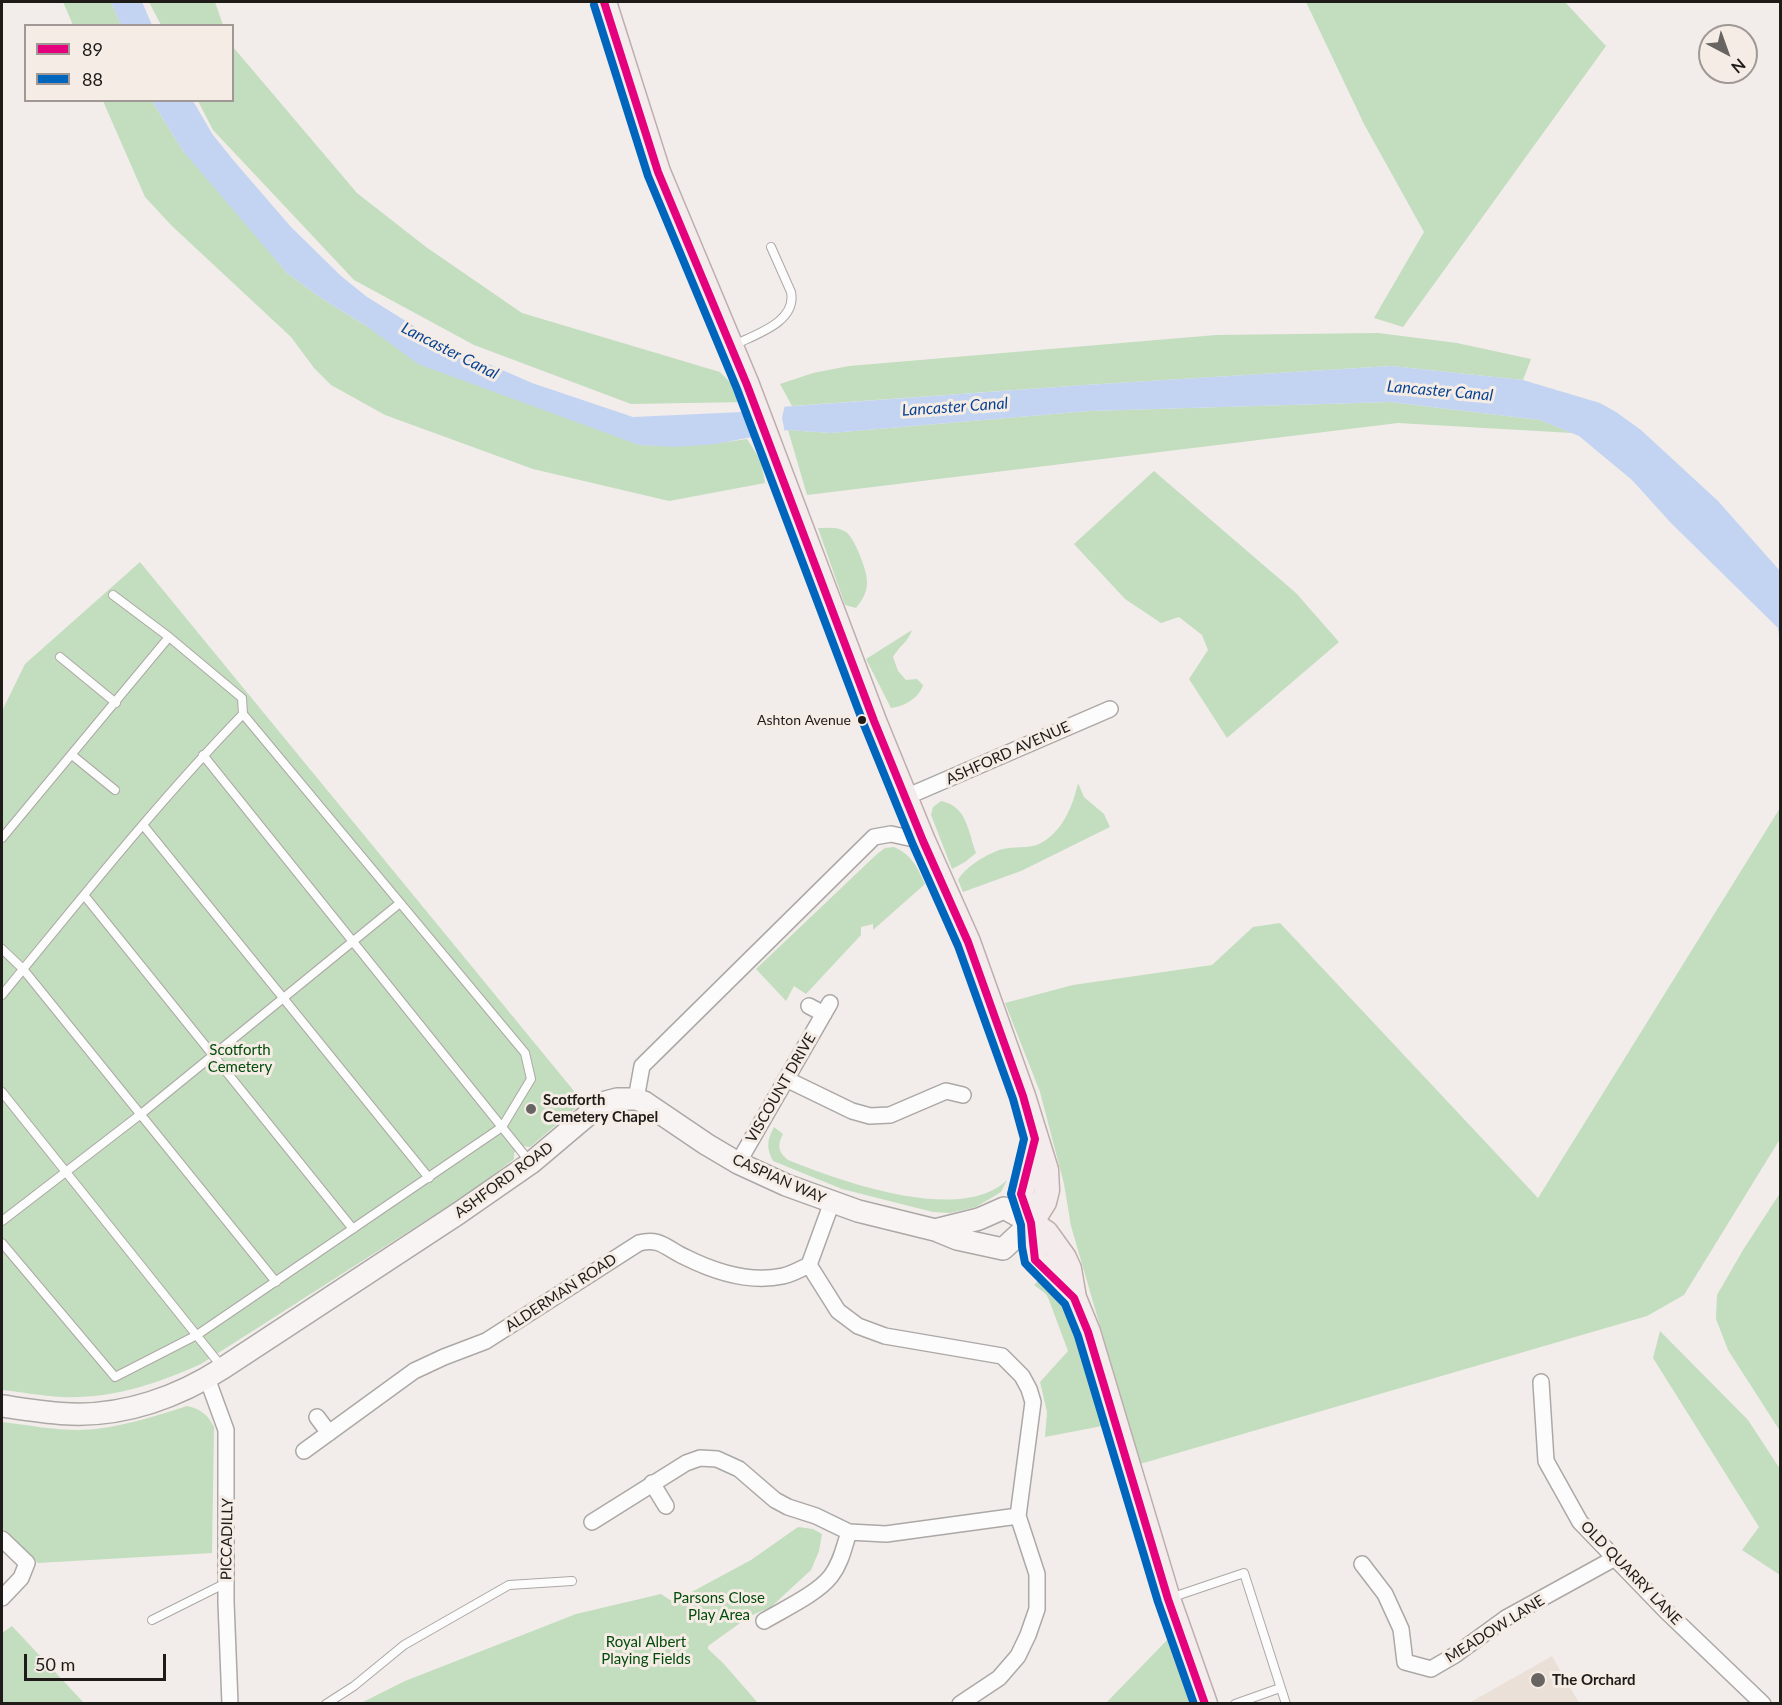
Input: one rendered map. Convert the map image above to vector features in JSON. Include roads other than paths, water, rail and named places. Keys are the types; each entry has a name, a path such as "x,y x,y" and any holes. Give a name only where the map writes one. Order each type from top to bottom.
{"main road":[{"path":"604,2 658,172 753,401 874,721 923,841 968,942 1023,1096 1035,1139 1021,1194 1031,1223 1035,1260 1074,1298 1088,1332 1168,1599 1205,1704"}],"street":[{"name":"ASHFORD AVENUE","path":"906,797 1110,709"},
{"path":"636,1099 642,1065 874,837 891,834 923,841"},
{"name":"VISCOUNT DRIVE","path":"738,1163 827,1009 809,1006"},
{"path":"786,1079 852,1112 870,1116 890,1114 946,1091 963,1095"},
{"name":"ASHFORD ROAD","path":"2,1406 72,1414 112,1411 163,1399 215,1373 459,1213 531,1163 602,1103 618,1099 636,1099"},
{"name":"CASPIAN WAY","path":"636,1099 738,1163 786,1185 832,1202 935,1230 957,1239 1003,1249 1031,1223 1004,1208 979,1219 935,1230"},
{"path":"832,1202 809,1265 838,1311 858,1326 885,1336 1002,1356 1017,1370 1029,1389 1033,1402 1018,1516 1037,1574 1037,1609 1018,1656 999,1678 960,1704"},
{"name":"ALDERMAN ROAD","path":"304,1451 414,1371 486,1341 639,1243 650,1240 660,1243 686,1258 723,1272 756,1279 785,1276 809,1265"},
{"name":"PICCADILLY","path":"215,1373 226,1430 226,1583 230,1704"},
{"name":"OLD QUARRY LANE","path":"1541,1382 1546,1461 1580,1522 1666,1611 1762,1704"},
{"path":"317,1417 328,1433"},
{"path":"592,1522 652,1483 686,1463 700,1458 717,1459 739,1469 775,1500 849,1532 886,1534 1018,1516"},
{"path":"652,1483 666,1506"},
{"path":"764,1621 814,1591 830,1577 840,1560 849,1532"},
{"path":"2,1539 27,1563 21,1578 2,1598"},
{"name":"MEADOW LANE","path":"1362,1564 1384,1594 1401,1629 1405,1662 1431,1669 1455,1655 1506,1618 1615,1558"}],"lane":[{"path":"730,347 776,324 788,313 793,299 771,247"},
{"path":"2,1243 116,1377 197,1335 502,1127 531,1079 525,1053 243,714 242,698 169,637 113,595"},
{"path":"2,838 169,637"},
{"path":"60,657 116,703"},
{"path":"2,995 203,755 243,714"},
{"path":"72,755 115,790"},
{"path":"203,755 531,1163"},
{"path":"143,825 429,1178"},
{"path":"84,896 353,1229"},
{"path":"2,1221 141,1114 400,903"},
{"path":"2,949 23,969 276,1282"},
{"path":"2,1092 197,1335 215,1373"},
{"path":"1168,1599 1244,1573 1286,1704"},
{"path":"326,1704 354,1686 404,1645 509,1585 572,1581"},
{"path":"152,1620 226,1583"},
{"path":"1235,1704 1280,1688"}],"water":[{"path":"111,2 142,2 152,24 121,24"},
{"name":"Lancaster Canal","path":"153,102 194,102 213,135 291,227 341,276 367,297 443,344 532,383 633,417 743,412 781,407 1085,385 1391,366 1523,380 1600,403 1641,430 1718,501 1780,571 1780,645 1778,628 1671,523 1632,480 1579,436 1540,420 1390,402 1089,411 831,433 788,430 716,444 675,447 639,445 418,364 368,327 321,298 287,273 183,151"}],"place":[{"name":"Ashton Avenue","path":"862,720"},
{"name":"Scotforth Cemetery Chapel","path":"531,1109"},
{"name":"The Orchard","path":"1538,1680"}],"park label":[{"name":"Scotforth Cemetery","path":"240,1058"},
{"name":"Parsons Close Play Area","path":"719,1606"},
{"name":"Royal Albert Playing Fields","path":"646,1650"}]}
